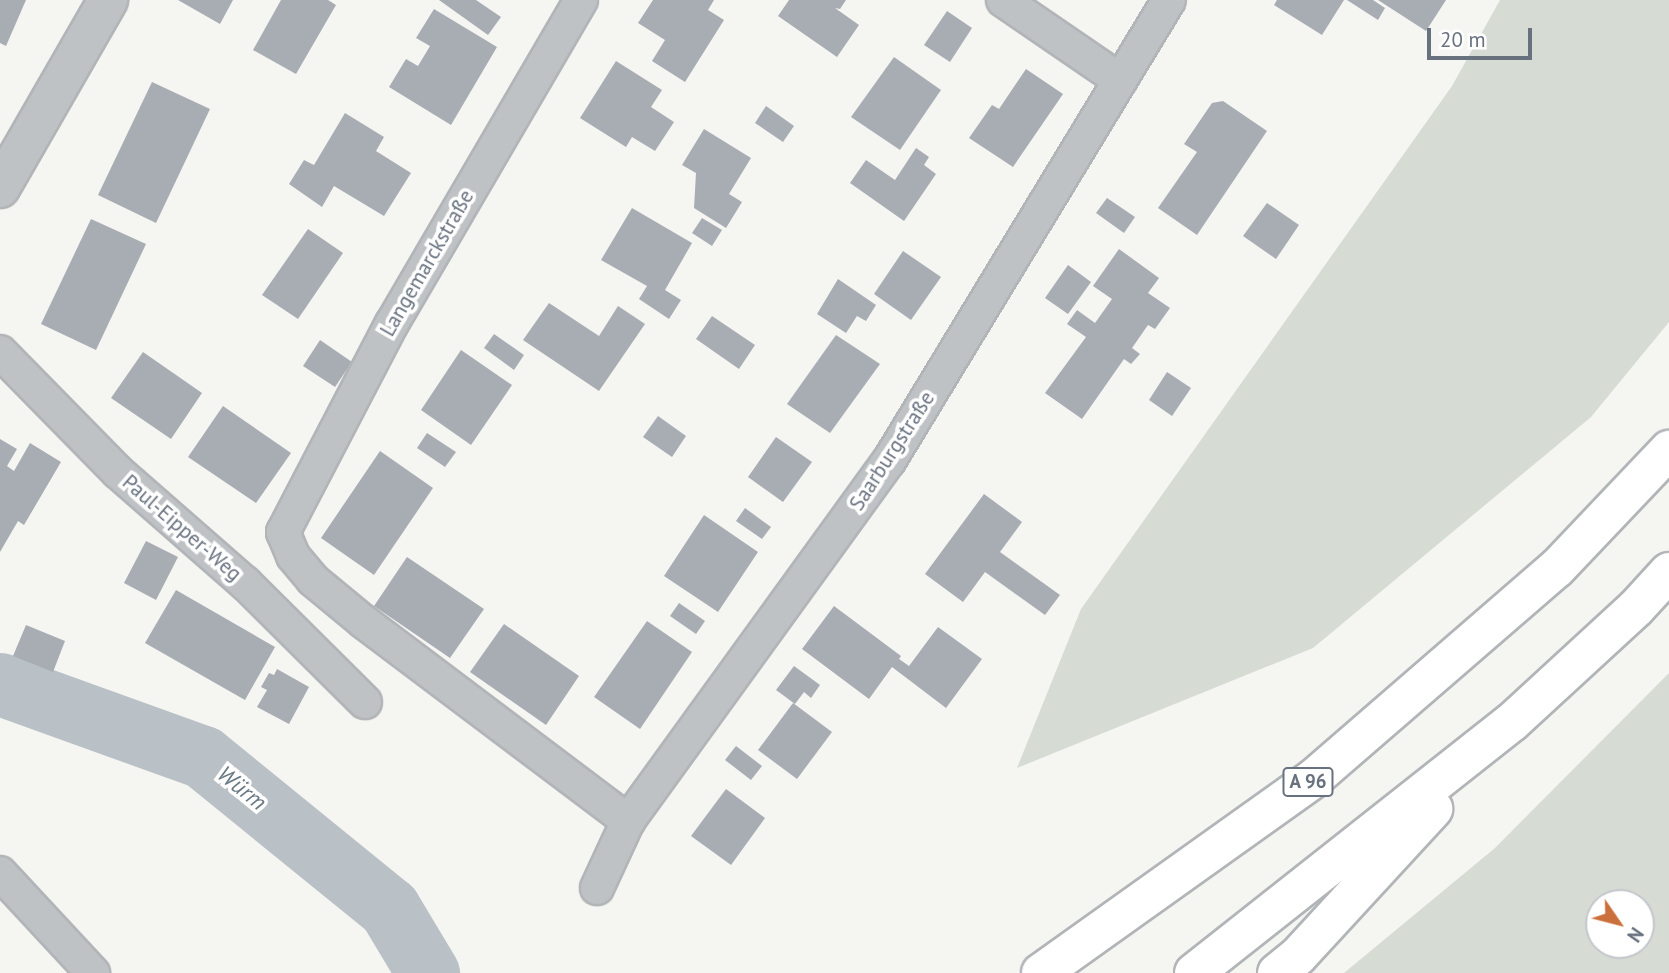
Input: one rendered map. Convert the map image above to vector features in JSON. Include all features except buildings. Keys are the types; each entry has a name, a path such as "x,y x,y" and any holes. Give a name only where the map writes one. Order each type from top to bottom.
{"highway":[{"name":"A 96","path":"1041,973 1313,779 1557,568 1669,450"},
{"path":"1194,973 1512,722 1636,608 1669,572"},
{"path":"1277,973 1298,956 1512,722"}],"street":[{"path":"0,188 108,0"},
{"name":"Langemarckstraße","path":"581,0 392,323 283,532 293,556 313,580 363,622 628,821"},
{"path":"1003,0 1120,80"},
{"name":"Saarburgstraße","path":"597,888 628,821 889,461 1169,0"},
{"name":"Paul-Eipper-Weg","path":"0,352 118,472 245,583 365,702"},
{"path":"0,873 93,973"}],"shaded area":[{"path":"1500,0 1669,0 1669,322 1591,417 1313,648 1017,768 1081,609 1452,86"},
{"path":"1669,673 1669,973 1344,973 1495,848"}],"waterway":[{"name":"Würm","path":"0,684 203,757 389,908 428,973"}]}
